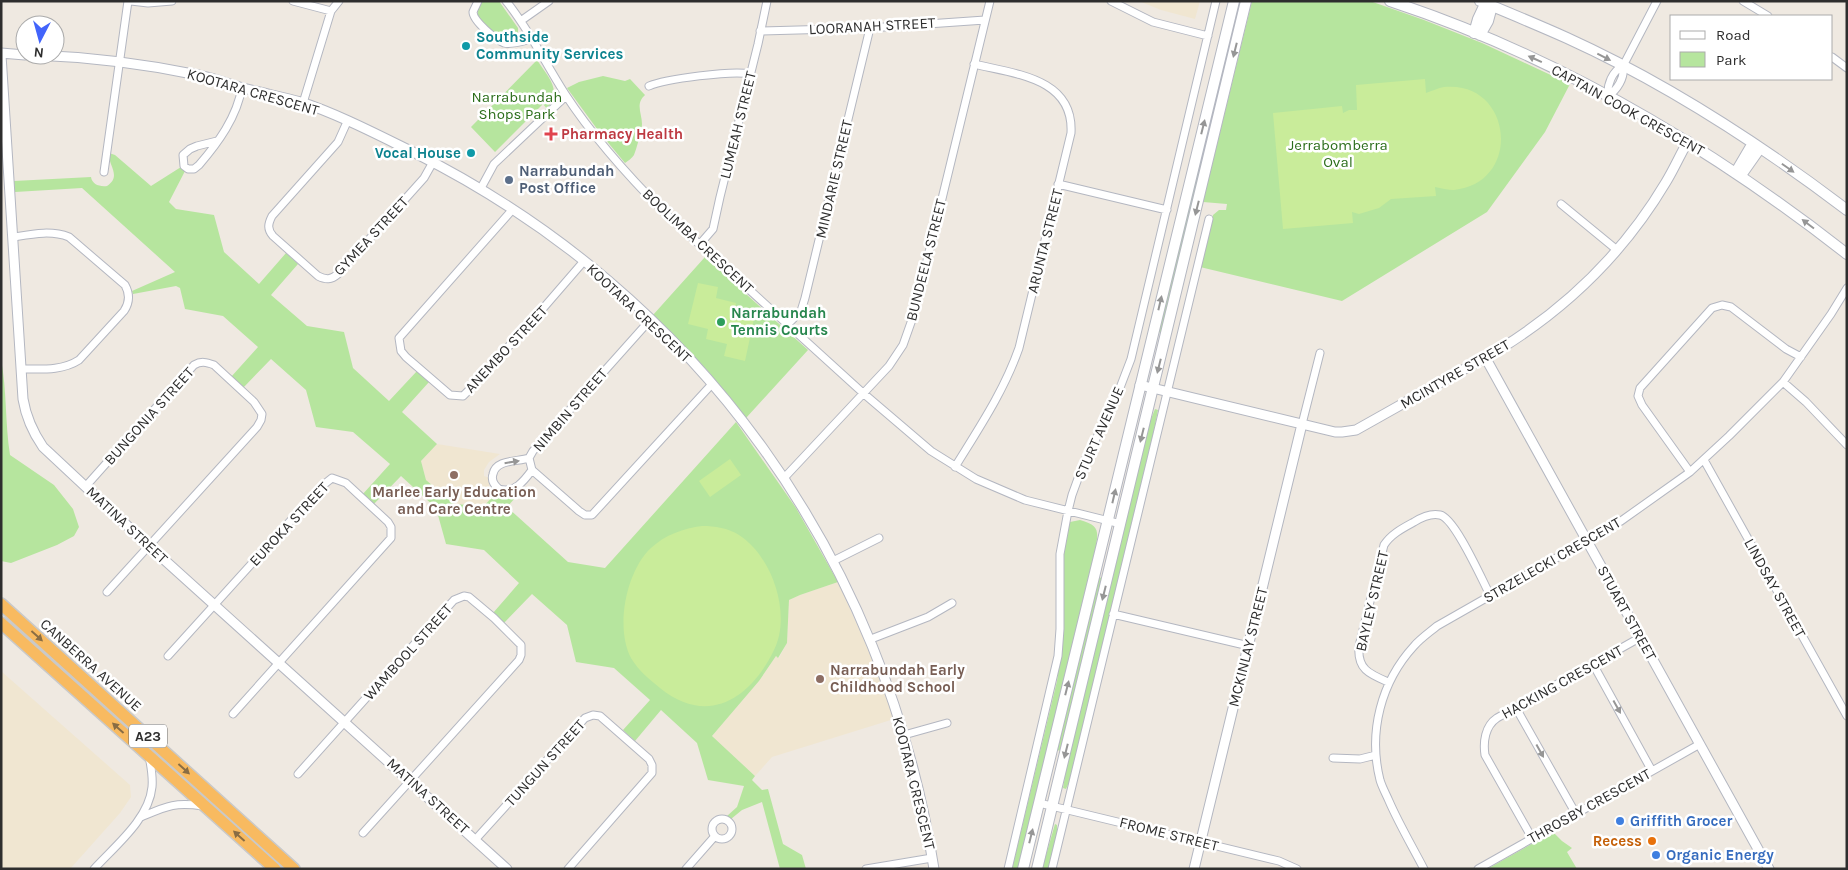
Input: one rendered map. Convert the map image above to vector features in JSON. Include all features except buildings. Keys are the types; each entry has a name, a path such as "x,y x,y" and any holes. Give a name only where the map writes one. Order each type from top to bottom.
{"highway":[{"name":"CANBERRA AVENUE","path":"1,604 294,869"},
{"name":"CANBERRA AVENUE","path":"1,623 275,869"}],"main road":[{"name":"CAPTAIN COOK CRESCENT","path":"1390,1 1477,34 1557,69 1608,96 1688,141 1738,174 1802,218 1847,254"},
{"path":"1037,869 1121,524 1242,2"},
{"name":"STURT AVENUE","path":"1023,869 1224,47 1242,2"},
{"path":"1477,34 1488,21 1485,4"},
{"path":"1485,4 1568,38 1668,91 1756,145 1847,210"},
{"path":"1738,174 1756,145"}],"street":[{"path":"104,172 129,1 148,3 172,1"},
{"path":"293,1 332,11"},
{"path":"302,103 332,11 339,1"},
{"path":"478,1 473,13 475,19 493,37 504,43 531,39"},
{"name":"BOOLIMBA CRESCENT","path":"506,1 522,20 531,39 566,96 635,183 666,214 863,393 931,451 976,479 1016,496 1121,524"},
{"path":"522,20 549,1"},
{"name":"LUMEAH STREET","path":"700,244 713,230 767,1"},
{"name":"BUNDEELA STREET","path":"784,478 889,366 903,345 918,296 990,1"},
{"path":"1111,1 1153,22 1208,36"},
{"name":"STURT AVENUE","path":"1008,869 1058,656 1060,554 1068,511 1084,462 1113,406 1131,359 1216,1"},
{"path":"1608,96 1614,91 1624,73 1623,66 1657,1"},
{"path":"1743,1 1766,15"},
{"name":"LOORANAH STREET","path":"760,31 870,28 985,20"},
{"name":"MINDARIE STREET","path":"788,324 801,311 805,298 870,28"},
{"path":"1,54 15,55"},
{"name":"MATINA STREET","path":"1,54 22,369 26,414 33,431 43,447 149,546 475,840 502,867"},
{"name":"KOOTARA CRESCENT","path":"65,58 119,62 200,75 302,103 433,162 481,188 584,261 620,290 677,346 738,415 784,478 834,561 870,639 904,735 914,769 934,869"},
{"path":"1833,59 1847,68"},
{"name":"ARUNTA STREET","path":"955,466 994,404 1012,370 1071,133 1072,119 1066,103 1054,90 1037,80 974,64"},
{"path":"649,86 674,78 750,74"},
{"path":"216,142 190,149 184,155 184,166 188,169 194,169 205,158 229,124 242,88"},
{"path":"481,188 494,164 566,96"},
{"name":"GYMEA STREET","path":"347,122 338,142 272,216 268,226 269,232 273,236 318,276 324,279 332,279 338,274 424,178 433,162"},
{"name":"MCINTYRE STREET","path":"1140,385 1335,432 1356,430 1521,336 1564,303 1617,250 1666,182 1688,141"},
{"path":"1058,184 1167,210"},
{"path":"1561,204 1617,250"},
{"name":"ANEMBO STREET","path":"513,209 399,338 401,351 406,357 450,395 463,396 468,391 584,261"},
{"path":"1052,869 1209,218"},
{"path":"14,237 49,233 60,233 68,236 125,285 129,298 128,305 124,311 79,360 56,368 22,369"},
{"name":"STRZELECKI CRESCENT","path":"1424,869 1380,781 1376,754 1379,711 1388,682 1400,664 1415,644 1437,626 1621,521 1690,472 1783,382 1847,288"},
{"path":"1690,472 1642,405 1638,396 1640,388 1712,308 1722,305 1731,307 1786,349 1801,358"},
{"name":"NIMBIN STREET","path":"650,320 533,451 529,458 532,470 585,515 592,515 712,384"},
{"path":"1302,424 1320,353"},
{"name":"STUART STREET","path":"1485,357 1769,869"},
{"name":"BUNGONIA STREET","path":"86,486 194,365 200,362 214,365 254,402 262,414 257,427 149,546"},
{"path":"1783,382 1806,402 1847,445"},
{"name":"MCKINLAY STREET","path":"1194,869 1302,424"},
{"path":"529,458 500,464 493,473 493,481 499,489 510,491 532,470"},
{"name":"LINDSAY STREET","path":"1704,460 1847,716"},
{"name":"EUROKA STREET","path":"214,605 326,481 332,478 346,483 388,522 391,527 391,538 279,664"},
{"name":"BAYLEY STREET","path":"1388,682 1365,670 1358,657 1359,646 1384,545 1392,535 1425,516 1434,514 1444,516 1455,528 1490,595"},
{"path":"834,561 879,538"},
{"path":"107,592 149,546"},
{"name":"WAMBOOL STREET","path":"345,722 454,600 464,596 468,597 494,618 521,645 519,660 410,781"},
{"path":"870,639 928,617 952,603"},
{"path":"168,656 214,605"},
{"path":"1114,614 1249,646"},
{"name":"HACKING CRESCENT","path":"1532,838 1486,759 1484,751 1486,733 1492,723 1516,708 1641,637"},
{"path":"233,714 279,664"},
{"path":"1593,664 1652,771"},
{"path":"1516,708 1576,814"},
{"name":"TUNGUN STREET","path":"475,840 585,718 593,714 600,716 648,758 652,765 652,771 649,779 568,869"},
{"path":"298,774 345,722"},
{"path":"904,735 947,723"},
{"name":"THROSBY CRESCENT","path":"1478,869 1700,744"},
{"path":"1333,758 1360,759 1376,754"},
{"path":"94,869 141,817 148,804 152,788 149,756"},
{"path":"362,833 410,781"},
{"name":"FROME STREET","path":"1039,803 1284,862 1297,869"},
{"path":"141,817 169,805 206,807"},
{"path":"686,869 715,836"},
{"path":"866,869 932,858"}],"shaded area":[{"path":"1139,1 1200,1 1195,19 1161,10"},
{"name":"Marlee Early Education and Care Centre","path":"437,444 500,454 489,462 484,470 484,476 490,478 491,482 489,485 495,494 484,506 454,504 426,480 421,461"},
{"name":"Narrabundah Early Childhood School","path":"838,582 871,656 894,719 772,757 755,776 712,736 759,681 776,656 779,658 787,643 789,600"},
{"path":"1,671 130,785 131,797 120,813 70,869 1,869"}],"green space":[{"path":"480,1 499,1 518,28 517,36 513,40 501,38 482,22 478,13"},
{"path":"1252,1 1370,1 1482,43 1570,84 1545,132 1487,212 1342,301 1200,267 1213,215 1219,210 1226,210 1227,204 1203,202"},
{"path":"1234,26 1236,27 1162,333 1158,332 1227,47"},
{"name":"Narrabundah Shops Park","path":"537,60 552,84 554,96 552,102 547,109 543,104 495,152 471,127"},
{"path":"603,76 625,81 630,79 645,95 640,102 642,124 637,145 634,155 625,163 567,88 579,82"},
{"name":"Jerrabomberra Oval","path":"1425,79 1426,93 1444,87 1467,89 1484,99 1496,115 1501,133 1499,152 1491,170 1476,183 1454,190 1435,187 1436,196 1391,199 1379,208 1359,214 1352,212 1353,223 1283,229 1273,113 1342,106 1343,113 1349,110 1357,110 1356,85"},
{"path":"109,153 115,155 151,186 181,167 185,171 169,202 176,209 214,215 224,252 259,284 286,253 298,264 271,295 307,326 344,332 353,368 389,401 417,371 429,382 402,412 437,444 421,461 426,480 454,504 484,506 495,494 503,497 513,496 515,498 507,507 568,562 605,568 736,422 796,508 838,582 789,600 787,643 778,658 776,656 759,681 712,736 755,776 752,780 762,790 768,789 783,844 802,855 806,869 780,869 762,802 742,810 731,819 727,816 737,807 744,786 708,780 697,743 661,710 635,741 623,730 650,700 614,668 576,662 567,625 532,594 504,623 493,613 519,583 484,550 446,544 436,508 401,476 373,505 362,495 390,464 353,432 316,427 306,390 271,359 243,388 231,377 258,347 223,316 185,309 180,288 176,286 133,294 132,291 175,272 82,188 15,192 14,181 91,177 96,184 107,186 114,178"},
{"path":"705,257 808,350 746,418 707,370 653,315"},
{"name":"Narrabundah Tennis Courts","path":"698,283 718,287 716,298 736,303 734,315 754,319 745,361 724,356 727,344 706,339 708,329 688,324"},
{"path":"1,359 10,455 54,485 73,509 79,527 74,536 57,545 11,563 1,561"},
{"path":"1155,409 1158,410 1154,430 1070,780 1066,789 1063,788 1066,770 1149,424"},
{"path":"730,459 741,475 710,497 699,481"},
{"path":"1080,520 1092,525 1097,532 1095,554 1019,869 1012,869 1057,681 1064,628 1064,553 1067,529 1070,522"},
{"path":"702,526 717,527 730,531 751,544 761,557 776,587 780,603 781,620 779,636 774,650 753,682 726,702 711,706 695,705 678,700 660,688 640,670 631,658 626,646 624,631 624,616 629,585 642,558 656,543 669,536 688,528"},
{"path":"1098,577 1102,578 1061,751 1057,750"},
{"path":"1055,824 1057,825 1057,836 1049,869 1042,869"},
{"path":"1553,832 1572,848 1567,852 1577,869 1487,869"}],"place":[{"name":"Southside Community Services","path":"466,46"},
{"name":"Pharmacy Health","path":"551,134"},
{"name":"Vocal House","path":"471,153"},
{"name":"Narrabundah Post Office","path":"509,180"},
{"name":"Narrabundah Tennis Courts","path":"721,322"},
{"name":"Marlee Early Education and Care Centre","path":"454,475"},
{"name":"Narrabundah Early Childhood School","path":"820,679"},
{"name":"Griffith Grocer","path":"1620,821"},
{"name":"Recess","path":"1652,841"},
{"name":"Organic Energy","path":"1656,855"}]}
